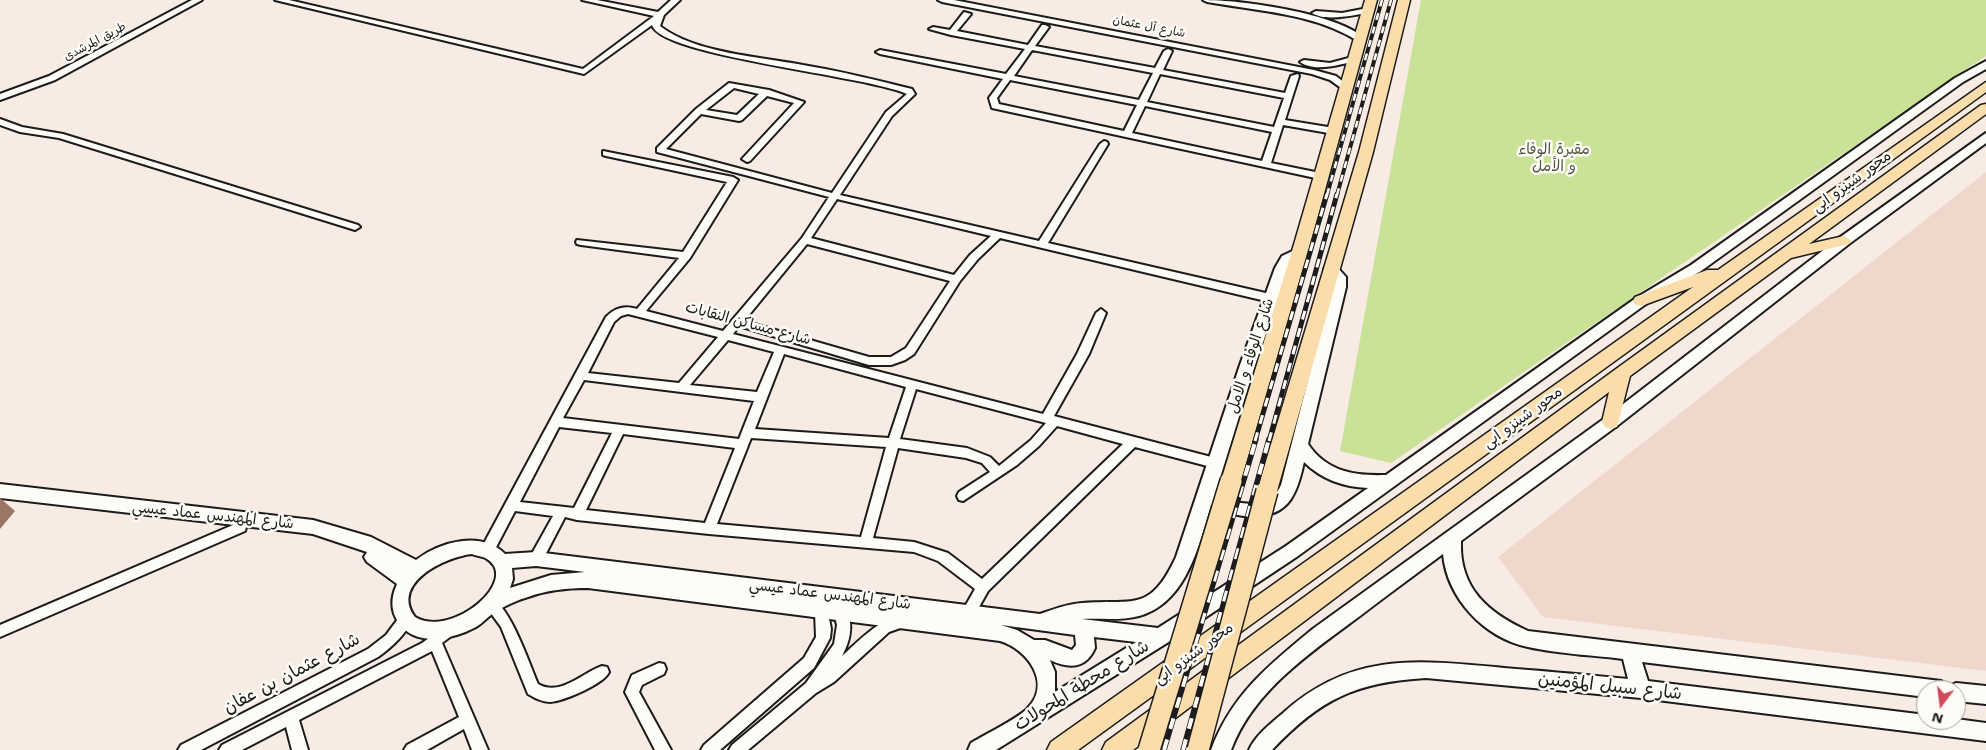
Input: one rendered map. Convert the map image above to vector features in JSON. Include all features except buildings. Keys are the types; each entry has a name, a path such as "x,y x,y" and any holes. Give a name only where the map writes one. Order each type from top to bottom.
{"main road":[{"path":"1198,750 1267,491 1366,152 1404,0"},
{"path":"1149,750 1301,251 1320,176 1370,5"},
{"name":"محور شينزو ابى","path":"1059,750 1986,86"},
{"name":"محور شينزو ابى","path":"1114,750 1622,373 1986,108"},
{"path":"1785,254 1844,241"},
{"path":"1642,301 1736,265"},
{"path":"1611,422 1622,373"}],"street":[{"name":"طريق المرشدى","path":"0,97 52,78 198,0"},
{"path":"279,0 584,72 676,0"},
{"path":"586,0 659,15"},
{"name":"شارع آل عثمان","path":"942,0 1322,69 1356,58"},
{"name":"شارع آل عثمان","path":"972,0 1322,69 1347,88"},
{"path":"1207,0 1332,19 1356,14 1370,5"},
{"path":"1244,0 1332,19 1360,39"},
{"path":"951,33 967,14"},
{"path":"659,15 656,27 660,32 692,45 835,73 910,92 910,96 889,114 805,240 682,387"},
{"path":"1045,27 993,98 992,103 998,108 1320,176"},
{"path":"933,29 1289,96"},
{"path":"1126,135 1168,51"},
{"path":"880,52 1142,103 1280,122 1304,122 1335,128"},
{"name":"شارع محطة المحولات","path":"978,750 1160,637 1292,551 1642,301 1696,268 1959,80 1986,64"},
{"path":"1266,164 1295,76"},
{"path":"648,162 699,111 732,85 798,101 800,104 747,159"},
{"path":"699,111 739,118 766,92"},
{"path":"0,122 20,129 60,136 355,228"},
{"path":"1221,750 1236,716 1274,672 1321,634 1611,422 1844,241 1986,136"},
{"path":"1044,244 1104,144"},
{"path":"660,150 834,196 1270,298"},
{"path":"606,153 733,180 686,256 640,312"},
{"path":"736,322 869,361 887,362 896,360 910,351 956,279 974,257 999,234"},
{"path":"805,240 956,279"},
{"path":"581,242 686,256"},
{"name":"شارع الوفاء و الامل","path":"1043,621 1082,611 1123,612 1141,609 1169,589 1177,575 1208,489 1270,298 1287,259 1301,251"},
{"path":"1208,489 1218,502 1239,509 1260,510 1278,502 1288,489 1339,287 1339,277 1331,269"},
{"name":"شارع مساكن النقابات","path":"494,556 512,506 612,317 628,310 1215,463"},
{"path":"963,496 1030,449 1051,419 1101,313"},
{"path":"709,529 780,350"},
{"path":"581,376 760,397"},
{"path":"866,541 893,443 912,385"},
{"path":"556,422 619,431 744,438 893,443 977,456 986,460 998,473"},
{"path":"577,514 619,431"},
{"path":"969,612 983,586 1133,441"},
{"path":"1300,445 1310,460 1333,475 1360,483 1392,481"},
{"name":"شارع المهندس عماد عيسي","path":"0,491 313,527 366,542 398,560 413,575"},
{"name":"شارع المهندس عماد عيسي","path":"0,498 307,534 342,543 413,575"},
{"path":"512,506 709,529 866,541 914,547 931,552 954,564 983,586"},
{"path":"536,559 561,512"},
{"path":"0,631 240,527"},
{"path":"1454,537 1450,554 1456,576 1468,598 1493,622 1515,634 1539,642 1916,687"},
{"path":"472,547 494,556 504,569 503,586 492,604 468,623 449,630 439,631 420,628 406,619 400,606 403,589 413,575 441,554 453,549 472,547"},
{"name":"شارع المهندس عماد عيسي","path":"494,556 536,559 1160,637"},
{"name":"شارع المهندس عماد عيسي","path":"492,604 528,588 559,581 581,580 1009,635 1032,649 1042,663 1046,679 1044,696 1033,716"},
{"path":"492,604 506,624 533,689 537,692 550,696 602,672"},
{"path":"709,750 809,663 823,638 824,620 822,612"},
{"path":"811,688 841,645 844,630 841,613"},
{"name":"شارع عثمان بن عفان","path":"186,750 373,653 391,639 406,619"},
{"path":"737,750 811,688 829,677 884,628 905,621"},
{"path":"1032,649 1045,647 1065,658 1076,658 1086,648 1084,627"},
{"path":"227,750 435,642 449,630"},
{"path":"435,642 480,750"},
{"path":"1630,652 1641,689"},
{"name":"شارع سبيل المؤمنين","path":"1259,750 1279,730 1312,703 1345,682 1370,674 1397,669 1426,668 1641,689 1986,732"},
{"path":"659,669 637,680 632,692 663,750"},
{"path":"1966,693 1986,696"},
{"path":"291,717 300,750"},
{"path":"412,750 467,720"}],"shaded area":[{"path":"1986,172 1986,671 1543,617 1498,557"}],"green space":[{"name":"مقبرة الوفاء و الأمل","path":"1421,0 1986,0 1986,56 1391,463 1340,451"}],"railway":[{"path":"1327,195 1382,0"},
{"path":"1337,195 1391,0"},
{"path":"1255,441 1327,194"},
{"path":"1269,441 1337,194"},
{"path":"1164,750 1256,439"},
{"path":"1183,750 1269,439"}]}
